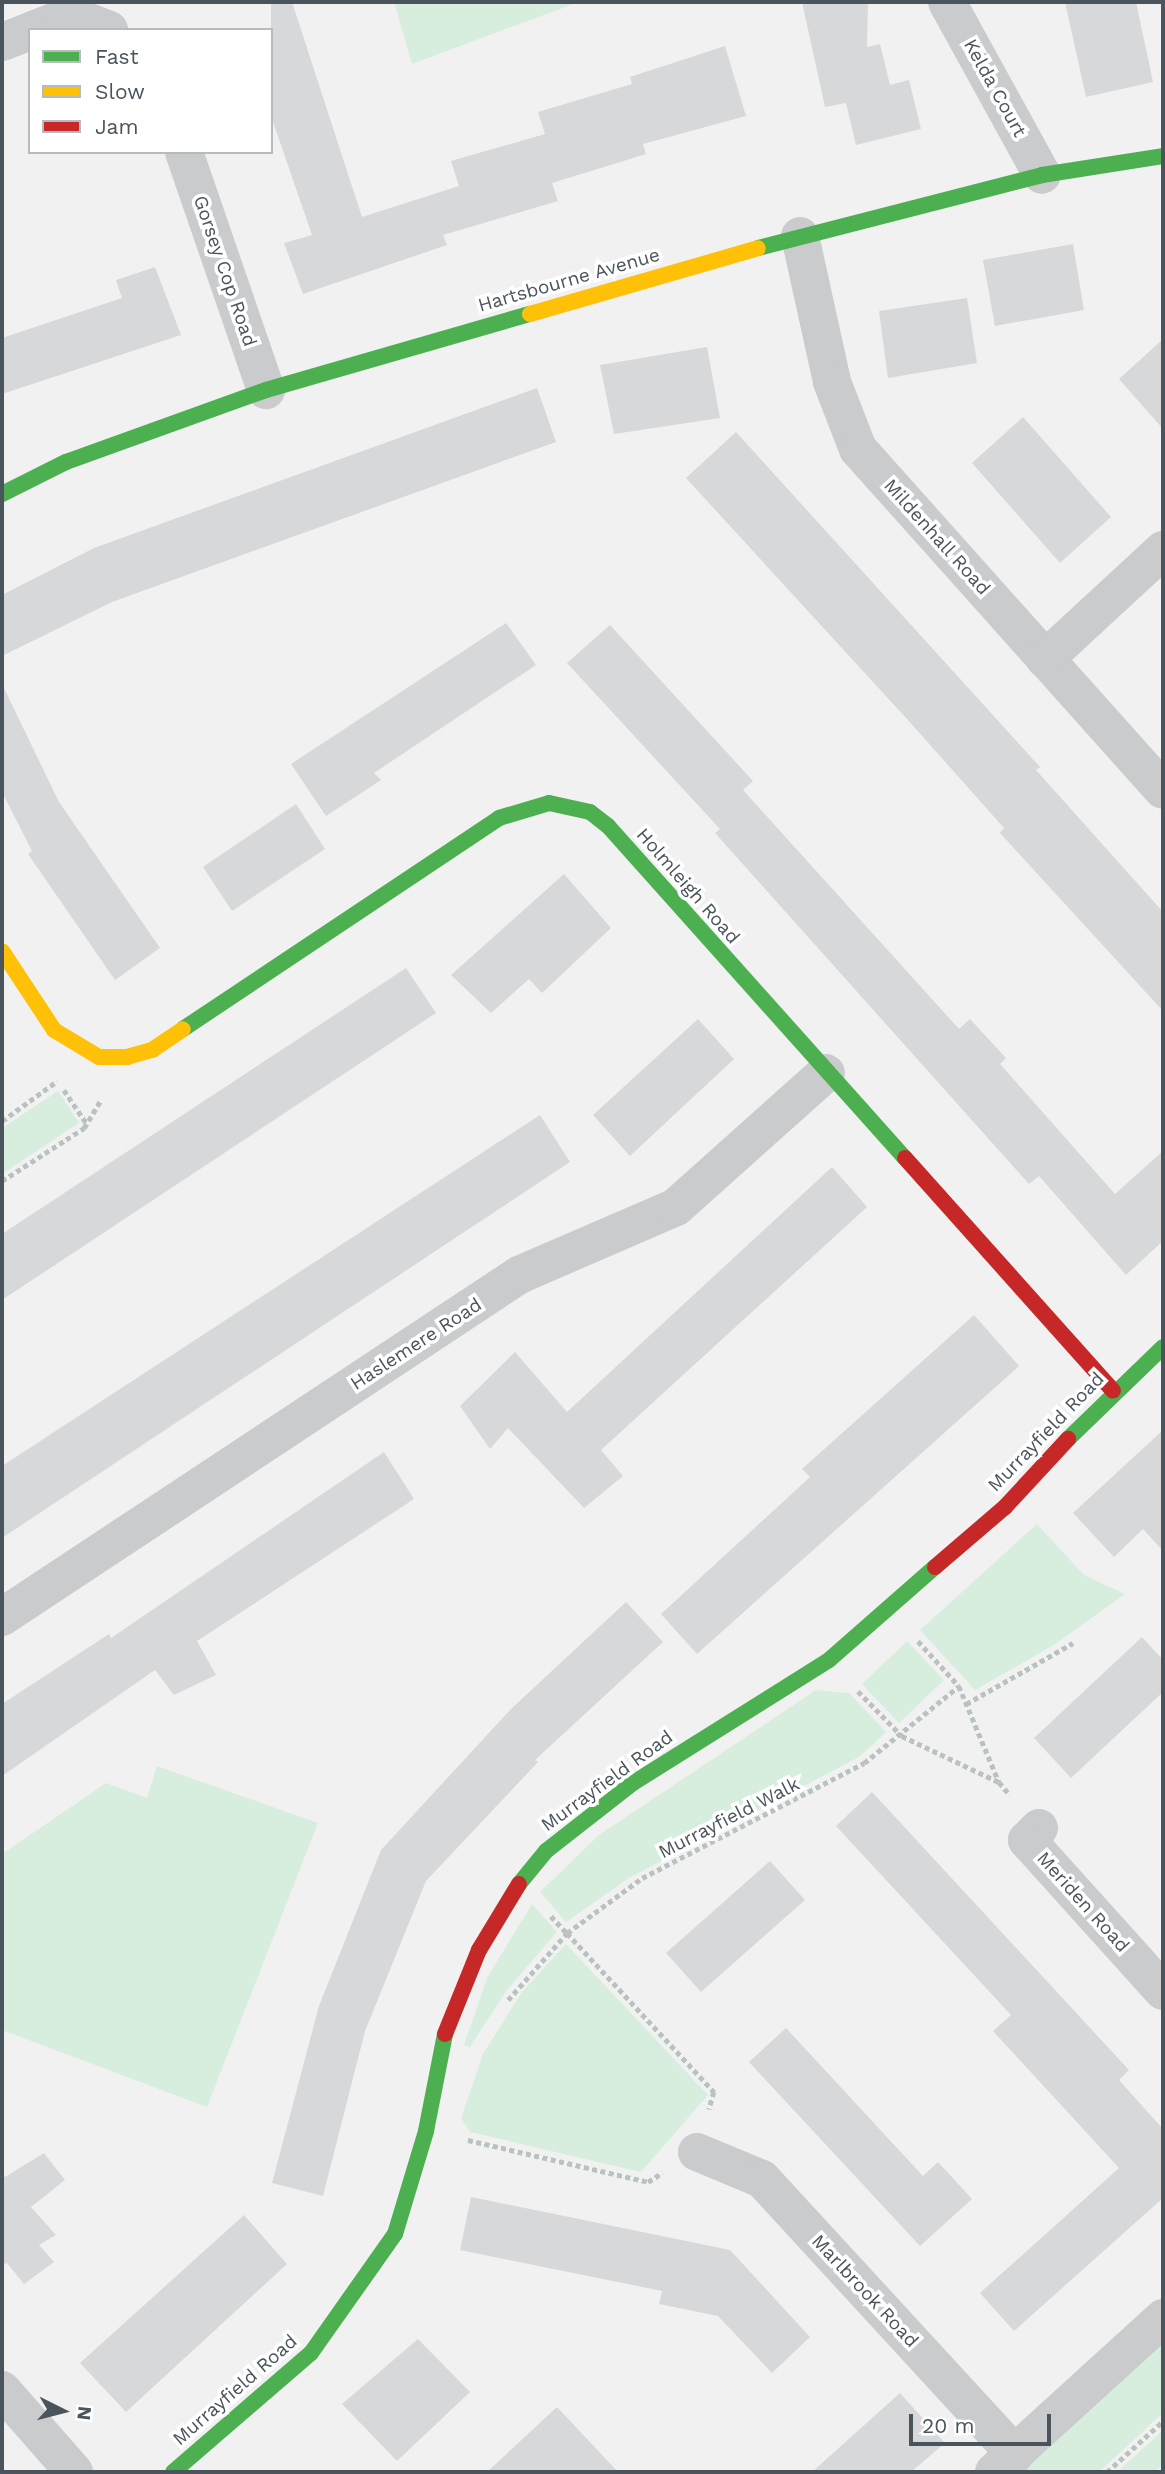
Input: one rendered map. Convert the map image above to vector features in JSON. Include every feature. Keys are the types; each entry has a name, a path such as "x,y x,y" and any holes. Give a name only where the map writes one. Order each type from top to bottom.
{"street":[{"name":"Kelda Court","path":"947,2 1042,175"},
{"path":"36,28 71,15 104,28"},
{"path":"2,41 28,31"},
{"name":"Gorsey Cop Road","path":"185,154 265,390"},
{"name":"Hartsbourne Avenue","path":"2,494 66,462 265,390 800,236 1042,175 1163,156"},
{"name":"Mildenhall Road","path":"800,236 832,382 858,449 1163,790"},
{"path":"1045,659 1163,550"},
{"name":"Holmleigh Road","path":"2,951 54,1030 79,1049 99,1057 127,1058 152,1050 499,818 549,803 590,812 608,826 1112,1391"},
{"name":"Haslemere Road","path":"2,1617 519,1275 676,1207 826,1073"},
{"name":"Murrayfield Road","path":"173,2472 311,2353 395,2234 426,2131 445,2032 479,1950 520,1882 554,1844 632,1783 829,1660 1005,1507 1112,1391 1163,1347"},
{"name":"Meriden Road","path":"1039,1828 1027,1840 1163,1991"},
{"name":"Marlbrook Road","path":"697,2152 762,2179 1005,2463"},
{"path":"1005,2463 1163,2318"},
{"path":"2,2390 75,2472"}],"path":[{"path":"2,1121 58,1080 79,1049"},
{"path":"2,1181 87,1125 127,1058"},
{"path":"58,1080 87,1125"},
{"name":"Meriden Road","path":"914,1636 959,1686 999,1782 1039,1828"},
{"path":"966,1704 1073,1643"},
{"name":"Murrayfield Walk","path":"567,1933 642,1878 864,1763 902,1736 959,1686"},
{"name":"Meriden Road","path":"854,1687 902,1736 999,1782"},
{"path":"426,2131 648,2182 697,2152 714,2092 520,1882"},
{"path":"1107,2472 1163,2421"}],"green space":[{"path":"394,2 579,2 412,64"},
{"path":"58,1091 79,1123 2,1174 2,1128"},
{"path":"1037,1524 1084,1575 1125,1594 1054,1645 975,1690 920,1630"},
{"path":"907,1641 944,1680 899,1723 862,1684"},
{"path":"816,1690 849,1693 886,1732 859,1757 629,1878 566,1922 540,1892 599,1835"},
{"path":"157,1766 318,1823 207,2107 2,2030 2,1854 106,1783 147,1798"},
{"path":"532,1904 557,1932 507,1990 470,2047 464,2045 487,1978"},
{"path":"566,1944 708,2095 641,2172 470,2132 461,2118 483,2054 522,1992"},
{"path":"1163,2340 1163,2413 1099,2472 1015,2472"},
{"path":"1163,2430 1163,2465 1155,2472 1117,2472"}],"building":[{"path":"271,2 292,2 362,217 459,186 451,161 545,134 538,112 632,84 630,77 725,46 746,116 643,144 646,154 552,183 558,201 443,235 447,245 303,294 284,243 312,235 273,122"},
{"path":"802,2 868,2 867,47 880,44 890,85 909,80 921,129 856,145 846,103 825,107"},
{"path":"1065,2 1136,2 1153,82 1086,97"},
{"path":"1073,244 1084,310 995,326 983,260"},
{"path":"155,267 181,335 2,394 2,338 122,298 116,280"},
{"path":"967,298 977,363 888,378 879,311"},
{"path":"1163,339 1163,429 1119,379"},
{"path":"707,347 720,418 614,434 600,365"},
{"path":"537,388 556,442 112,602 2,656 2,595 94,548"},
{"path":"1023,417 1111,517 1060,563 972,463"},
{"path":"736,432 1040,767 1036,770 1163,912 1163,1011 1000,833 1004,828 907,719 686,478"},
{"path":"506,623 536,665 374,773 381,780 326,816 291,764"},
{"path":"610,625 753,781 743,790 959,1029 970,1019 1006,1058 1000,1064 1115,1194 1163,1151 1163,1241 1126,1275 1039,1176 1029,1184 715,833 720,829 567,663"},
{"path":"2,684 59,802 160,948 115,980 28,854 32,851 2,792"},
{"path":"296,804 325,849 232,911 203,867"},
{"path":"564,874 611,928 542,993 529,979 491,1013 451,975"},
{"path":"406,968 436,1013 2,1300 2,1234"},
{"path":"698,1019 734,1059 630,1156 593,1115"},
{"path":"540,1115 570,1162 2,1538 2,1466"},
{"path":"832,1167 867,1207 601,1450 623,1476 584,1508 508,1428 490,1449 460,1406 515,1352 567,1412"},
{"path":"974,1315 1019,1366 697,1654 661,1614 810,1477 802,1469"},
{"path":"1163,1430 1163,1551 1143,1529 1114,1557 1073,1513"},
{"path":"384,1452 414,1499 197,1641 216,1675 174,1695 155,1670 2,1776 2,1704 109,1634 111,1638"},
{"path":"626,1602 663,1642 535,1760 538,1762 426,1881 365,2031 323,2196 272,2183 319,2006 381,1850 511,1709"},
{"path":"1142,1637 1163,1660 1163,1692 1071,1778 1034,1738"},
{"path":"872,1792 1129,2070 1119,2080 1163,2129 1163,2198 1014,2331 980,2293 1119,2168 993,2031 1011,2015 836,1826"},
{"path":"770,1861 805,1900 701,1992 666,1953"},
{"path":"786,2028 923,2176 938,2162 972,2199 920,2246 749,2062"},
{"path":"44,2153 65,2180 31,2207 56,2235 39,2245 54,2262 24,2284 7,2263 2,2266 2,2174 5,2177"},
{"path":"471,2197 730,2250 810,2337 772,2373 718,2316 659,2304 662,2291 460,2250"},
{"path":"244,2215 287,2264 126,2412 80,2363"},
{"path":"418,2339 470,2392 397,2461 342,2404"},
{"path":"900,2393 945,2443 911,2472 812,2472"},
{"path":"557,2407 618,2472 487,2472"}],"traffic: fast":[{"path":"758,248 1042,175 1163,156"},
{"path":"2,494 66,462 266,390 530,314"},
{"path":"183,1029 499,818 549,803 590,812 608,826 905,1158"},
{"path":"1068,1439 1163,1347"},
{"path":"519,1884 546,1851 633,1783 829,1660 935,1567"},
{"path":"173,2472 311,2353 395,2234 426,2131 445,2034"}],"traffic: slow":[{"path":"530,314 758,248"},
{"path":"2,951 54,1030 99,1057 127,1057 152,1050 183,1029"}],"traffic: jam":[{"path":"905,1158 1113,1391"},
{"path":"935,1567 1005,1507 1068,1439"},
{"path":"445,2034 479,1950 519,1884"}]}
